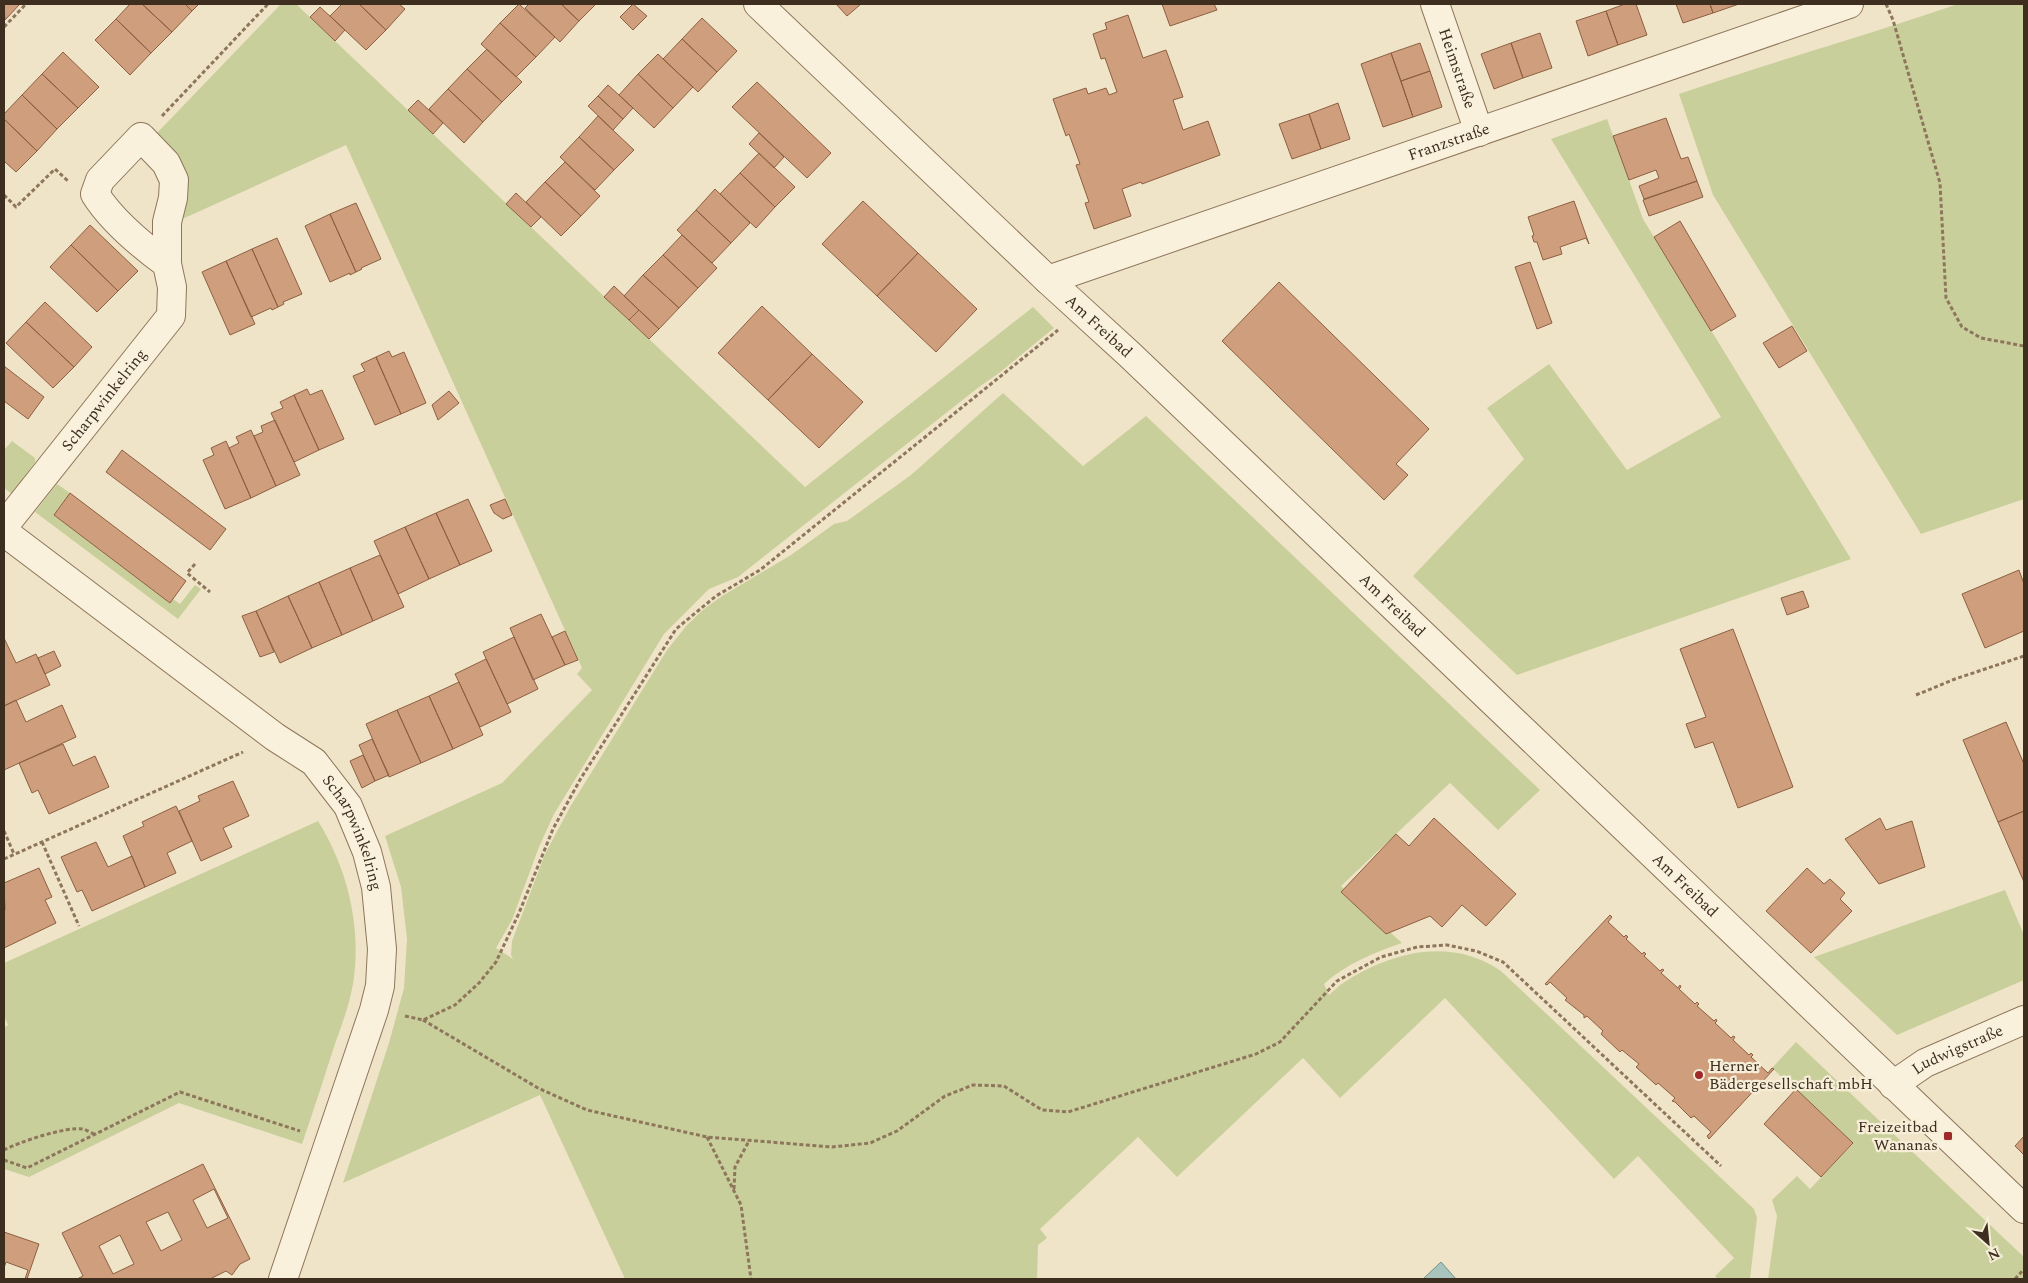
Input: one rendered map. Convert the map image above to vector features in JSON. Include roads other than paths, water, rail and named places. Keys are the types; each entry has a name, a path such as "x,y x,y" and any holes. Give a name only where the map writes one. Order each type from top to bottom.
{"street":[{"name":"Am Freibad","path":"758,4 2024,1209"},
{"name":"Heimstraße","path":"1435,4 1479,132"},
{"name":"Franzstraße","path":"1048,280 1849,4"},
{"name":"Scharpwinkelring","path":"4,526 171,316 172,287 167,264 167,222 174,198 174,180 166,163 142,137 100,180 95,194 101,203 145,247 167,264"},
{"name":"Scharpwinkelring","path":"4,532 275,737 314,762 348,806 367,852 376,887 382,949 380,986 374,1010 283,1279"},
{"name":"Ludwigstraße","path":"1893,1084 1925,1063 2024,1020"}],"water":[{"path":"1441,1262 1456,1279 1423,1279"}],"place":[{"name":"Herner Bädergesellschaft mbH","path":"1699,1075"},
{"name":"Freizeitbad Wananas","path":"1948,1136"}]}
